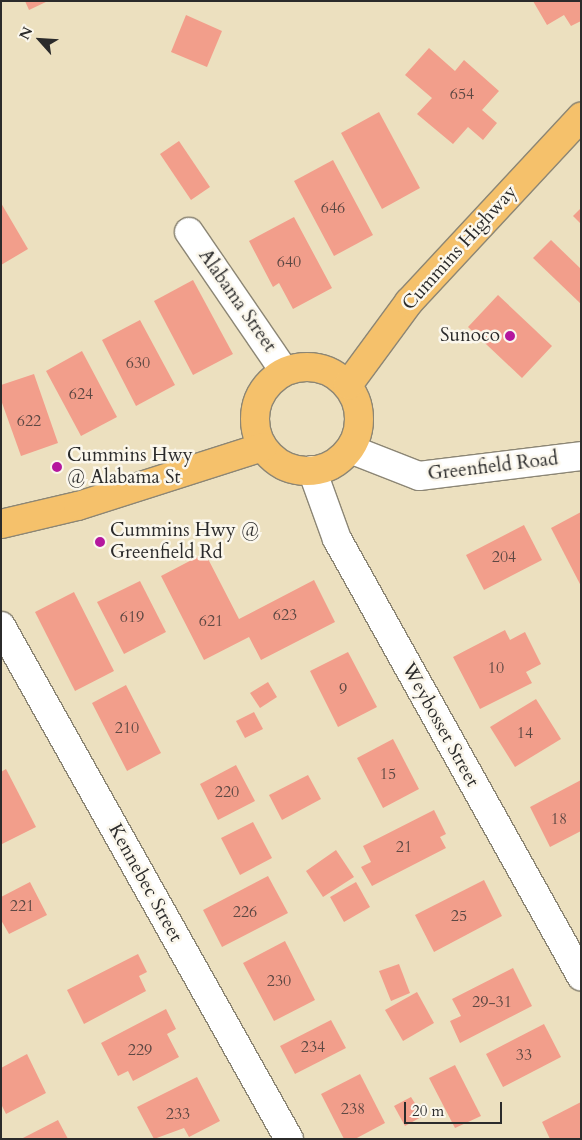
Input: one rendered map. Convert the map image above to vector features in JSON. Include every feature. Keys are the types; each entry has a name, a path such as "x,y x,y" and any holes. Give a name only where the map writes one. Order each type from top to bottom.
{"main road":[{"name":"Cummins Highway","path":"348,385 409,302 581,117"},
{"path":"318,367 348,385 360,417 350,449 338,462 312,470 289,468 263,446 256,430 260,396 284,371 318,367"},
{"path":"1,524 78,506 263,446"}],"street":[{"name":"Alabama Street","path":"189,232 284,371"},
{"name":"Greenfield Road","path":"350,449 419,476 581,456"},
{"name":"Weybosset Street","path":"312,470 337,539 581,976"},
{"name":"Kennebec Street","path":"1,626 289,1139"}],"building":[{"path":"25,1 48,1 29,10"},
{"path":"533,1 581,1 581,21 571,26 564,15 547,25"},
{"path":"186,15 222,31 207,67 171,52"},
{"path":"429,48 455,71 464,60 499,91 482,110 497,123 483,140 468,127 453,144 417,114 432,98 405,75"},
{"path":"379,112 420,188 382,209 341,133"},
{"path":"179,141 210,187 191,200 160,154"},
{"path":"333,160 373,235 334,256 294,181"},
{"path":"1,203 28,249 1,265"},
{"path":"581,208 581,224 573,216"},
{"path":"294,217 332,288 293,309 279,283 273,287 249,241"},
{"path":"551,240 581,269 581,304 533,258"},
{"path":"193,280 233,354 193,375 154,301"},
{"path":"498,295 552,346 522,378 468,327"},
{"path":"140,320 175,385 136,406 102,340"},
{"path":"82,351 117,417 81,436 46,371"},
{"path":"34,374 58,443 21,456 1,400 1,385"},
{"path":"581,512 581,586 551,528"},
{"path":"524,525 542,560 484,590 466,555"},
{"path":"205,553 239,619 314,580 335,622 261,660 249,637 204,660 161,576"},
{"path":"140,581 166,632 124,654 97,602"},
{"path":"74,592 114,671 75,691 35,612"},
{"path":"505,630 510,640 525,632 541,664 526,672 532,683 480,709 453,657"},
{"path":"348,652 377,707 338,727 310,671"},
{"path":"268,682 277,697 260,708 250,693"},
{"path":"126,685 161,753 127,771 92,703"},
{"path":"536,699 561,739 515,767 490,727"},
{"path":"254,712 263,729 245,738 236,721"},
{"path":"393,739 419,789 383,808 357,758"},
{"path":"236,765 255,801 218,820 200,784"},
{"path":"6,769 36,827 2,844 1,772"},
{"path":"308,775 321,799 282,820 269,795"},
{"path":"581,780 581,831 550,847 530,807"},
{"path":"434,810 446,834 440,837 446,848 372,886 361,867 371,862 363,846"},
{"path":"253,822 272,858 240,875 221,838"},
{"path":"336,850 354,877 323,897 306,871"},
{"path":"268,876 288,913 222,947 203,910"},
{"path":"484,880 502,916 434,952 415,915"},
{"path":"30,882 47,915 9,934 1,920 1,897"},
{"path":"356,882 370,907 344,922 330,897"},
{"path":"285,941 315,1000 274,1021 243,963"},
{"path":"138,954 147,972 139,976 146,991 84,1024 67,990"},
{"path":"399,964 410,993 391,1001 379,971"},
{"path":"513,968 532,1006 460,1043 450,1021 461,1016 452,999"},
{"path":"417,992 434,1023 403,1041 385,1010"},
{"path":"166,1009 176,1029 167,1034 179,1057 133,1081 128,1071 118,1076 101,1043"},
{"path":"331,1020 346,1048 295,1074 280,1046"},
{"path":"544,1024 561,1057 503,1087 486,1054"},
{"path":"27,1054 46,1093 6,1114 1,1104 1,1068"},
{"path":"455,1065 481,1116 455,1128 429,1078"},
{"path":"360,1074 385,1123 355,1139 344,1139 321,1094"},
{"path":"197,1077 220,1121 189,1137 184,1128 154,1139 137,1107"},
{"path":"411,1097 423,1116 405,1126 394,1106"},
{"path":"581,1102 581,1139 550,1139 542,1122"},
{"path":"58,1120 68,1139 21,1139"}],"place":[{"name":"Sunoco","path":"510,336"},
{"name":"Cummins Hwy @ Alabama St","path":"57,467"},
{"name":"Cummins Hwy @ Greenfield Rd","path":"100,542"}]}
